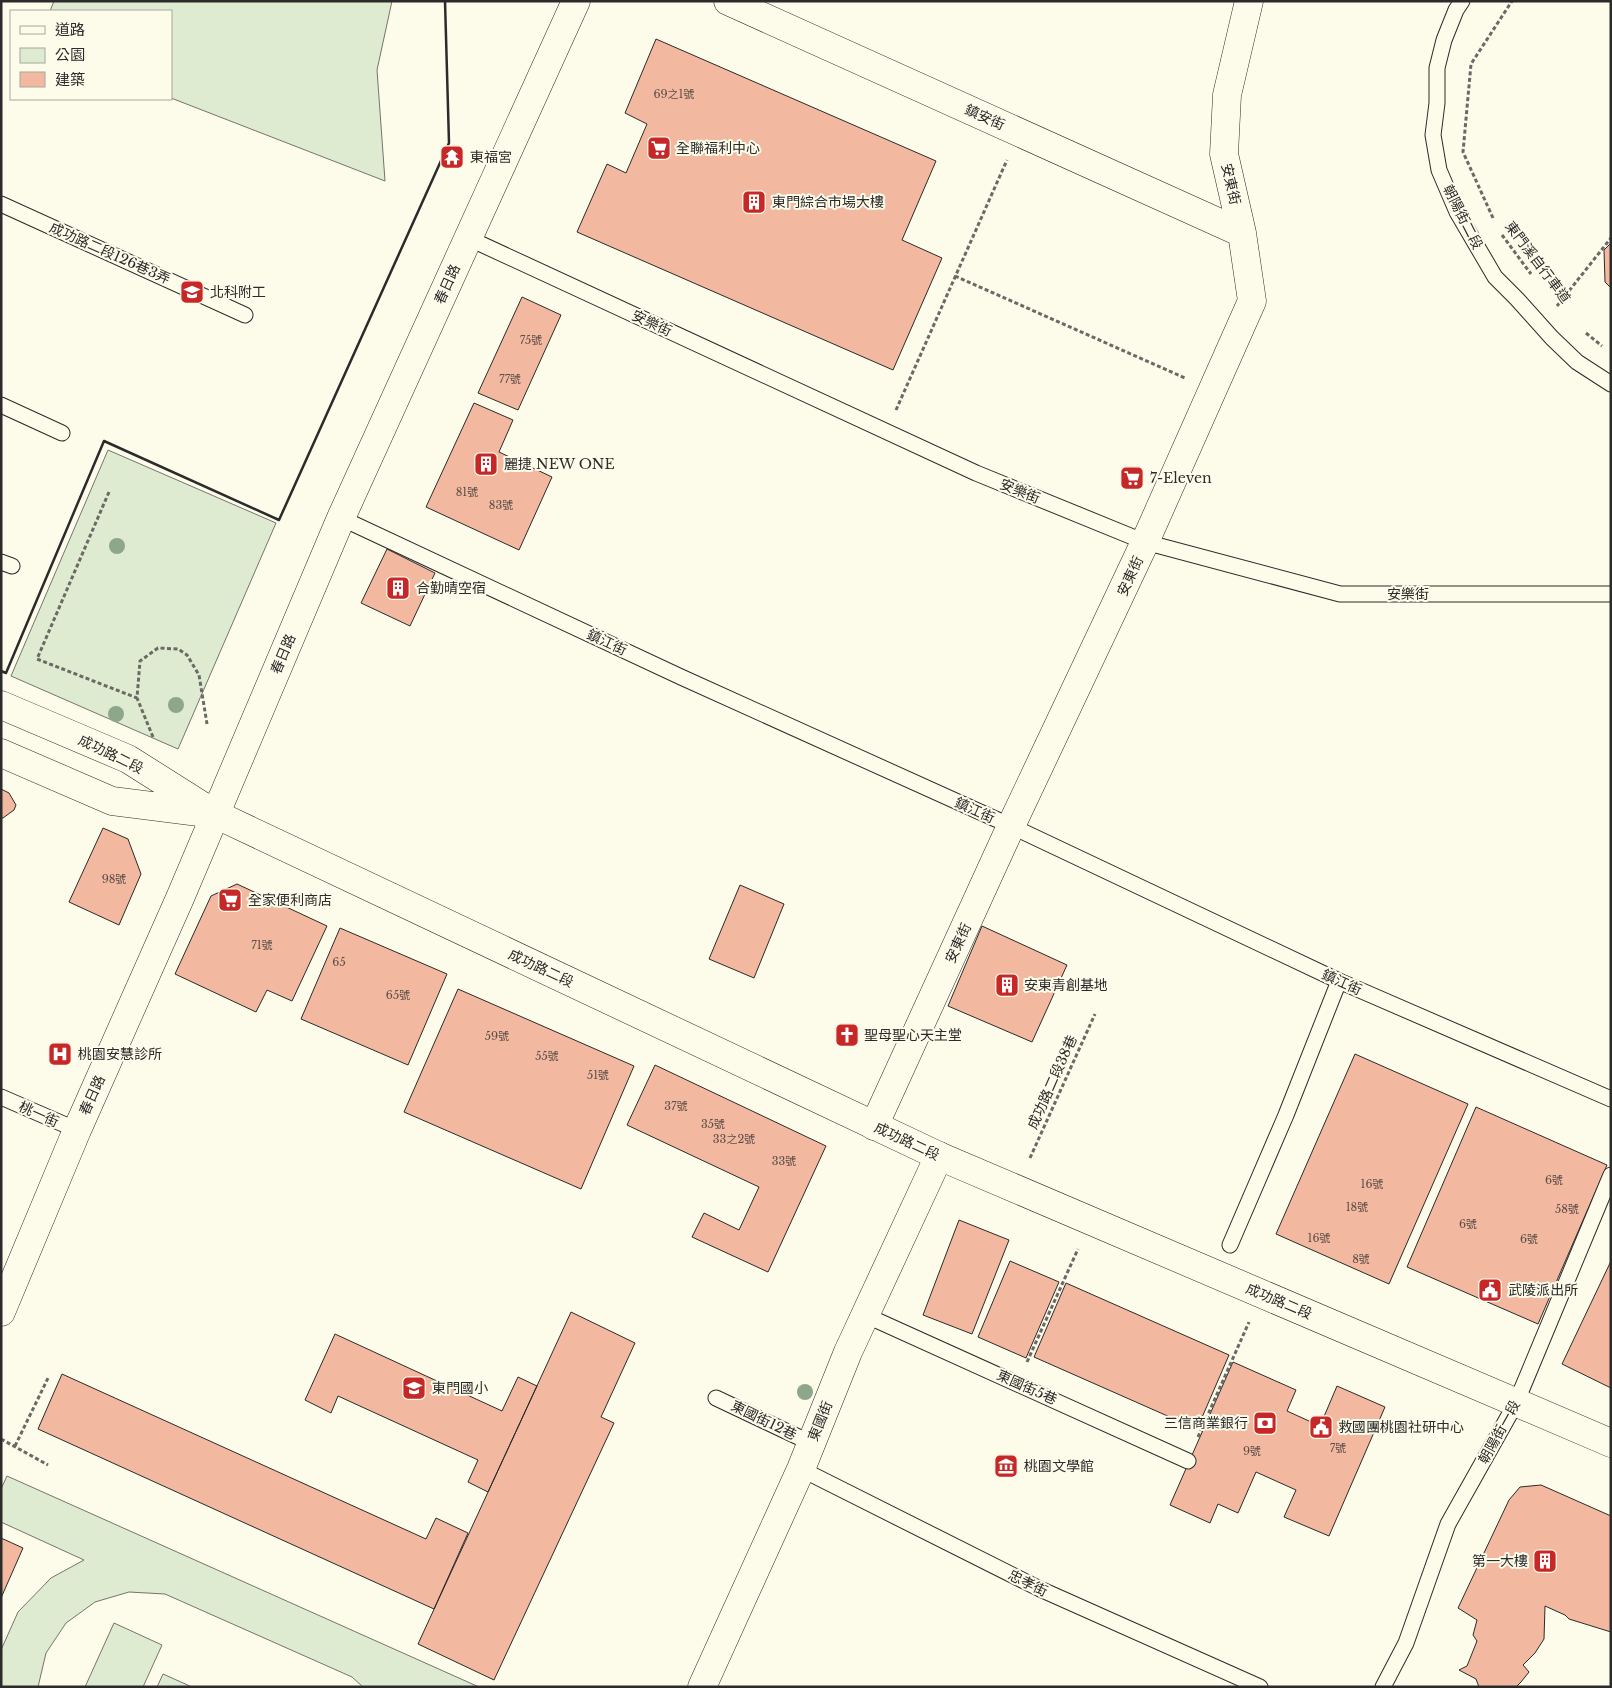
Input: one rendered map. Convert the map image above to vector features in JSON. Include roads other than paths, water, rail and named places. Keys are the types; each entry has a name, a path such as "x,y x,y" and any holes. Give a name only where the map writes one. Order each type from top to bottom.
{"street":[{"name":"春日路","path":"1,1312 76,1130 176,907 341,518 576,1"},
{"name":"鎮安街","path":"728,1 1242,233"},
{"name":"安東街","path":"874,1126 1011,826 1146,542 1252,301 1242,233 1224,154 1227,95 1249,1"},
{"name":"成功路二段","path":"1,705 128,759 215,814 874,1126 1091,1221 1611,1443"},
{"name":"成功路二段","path":"1,753 112,801 215,814"},
{"name":"東國街","path":"702,1687 801,1469 865,1314 940,1156"}],"lane":[{"name":"朝陽街二段","path":"1462,1 1456,10 1444,40 1437,68 1437,103 1434,135 1439,170 1457,212 1495,277 1577,362 1611,384"},
{"name":"成功路二段126巷3弄","path":"1,204 245,314"},
{"name":"安樂街","path":"468,238 976,473 1146,542 1340,594 1611,594"},
{"path":"1,406 62,433"},
{"name":"鎮江街","path":"341,518 681,677 1011,826 1340,981 1611,1099"},
{"path":"1230,1245 1286,1115 1340,981"},
{"name":"桃一街","path":"1,1097 76,1130"},
{"name":"朝陽街一段","path":"1384,1687 1406,1643 1448,1524 1516,1403 1611,1175"},
{"name":"東國街5巷","path":"865,1314 1188,1461"},
{"name":"東國街12巷","path":"716,1398 811,1443"},
{"name":"忠孝街","path":"801,1469 1040,1589 1260,1687"}],"place":[{"name":"全聯福利中心","path":"659,148"},
{"name":"東福宮","path":"452,157"},
{"name":"東門綜合市場大樓","path":"754,202"},
{"name":"北科附工","path":"192,292"},
{"name":"麗捷 NEW ONE","path":"486,464"},
{"name":"7-Eleven","path":"1132,478"},
{"name":"合勤晴空宿","path":"398,588"},
{"name":"全家便利商店","path":"230,900"},
{"name":"安東青創基地","path":"1007,985"},
{"name":"聖母聖心天主堂","path":"847,1035"},
{"name":"桃園安慧診所","path":"60,1054"},
{"name":"武陵派出所","path":"1490,1290"},
{"name":"東門國小","path":"414,1388"},
{"name":"三信商業銀行","path":"1265,1423"},
{"name":"救國團桃園社研中心","path":"1321,1427"},
{"name":"桃園文學館","path":"1006,1466"},
{"name":"第一大樓","path":"1545,1561"}]}
